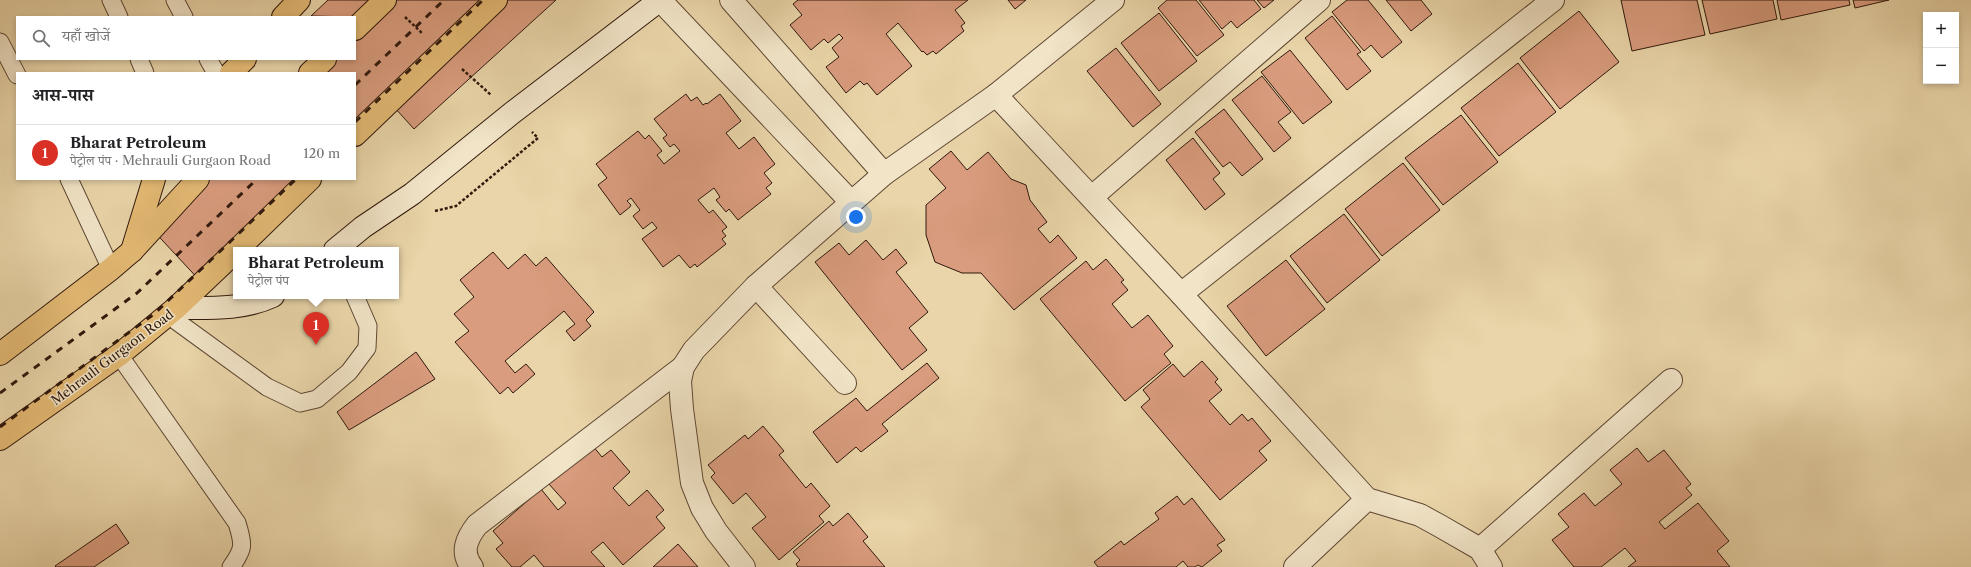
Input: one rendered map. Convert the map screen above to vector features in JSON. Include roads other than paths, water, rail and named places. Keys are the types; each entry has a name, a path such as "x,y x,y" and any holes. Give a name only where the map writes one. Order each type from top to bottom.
{"main road":[{"path":"284,16 299,0"},
{"path":"356,29 385,0"},
{"path":"356,134 496,0"},
{"path":"232,72 244,60"},
{"path":"311,72 324,60"},
{"path":"132,251 154,180"},
{"path":"0,354 111,269 132,251 197,180"},
{"name":"Mehrauli Gurgaon Road","path":"239,247 309,180"},
{"name":"Mehrauli Gurgaon Road","path":"0,439 119,355 172,312 233,253"}],"street":[{"path":"339,247 363,227 412,194 512,113 660,0 851,202"},
{"path":"731,0 884,174"},
{"path":"472,567 469,563 464,547 469,535 477,525 683,367 694,350 756,286 884,174 996,95 1113,0"},
{"path":"1092,197 1318,0"},
{"path":"1180,294 1553,0"},
{"path":"996,95 1092,197 1367,499 1420,515 1485,558 1671,380"},
{"path":"756,286 845,382"},
{"path":"172,312 242,307 268,299"},
{"path":"683,367 680,381 682,410 692,484 702,508 716,531 744,567"},
{"path":"1295,567 1367,499"}],"lane":[{"path":"111,0 119,16"},
{"path":"174,0 183,16"},
{"path":"0,42 16,73"},
{"path":"139,60 145,72"},
{"path":"209,60 215,72"},
{"path":"69,180 111,269"},
{"path":"172,312 268,387 300,403 317,399 349,372 367,348 368,326 356,299"},
{"path":"119,355 237,523 242,537 241,553 231,567"}],"railway":[{"path":"356,84 444,0"},
{"path":"356,121 483,0"},
{"path":"0,393 137,293 256,180"},
{"path":"0,427 154,314 295,180"}],"place":[{"name":"Bharat Petroleum","path":"316,345"}]}
